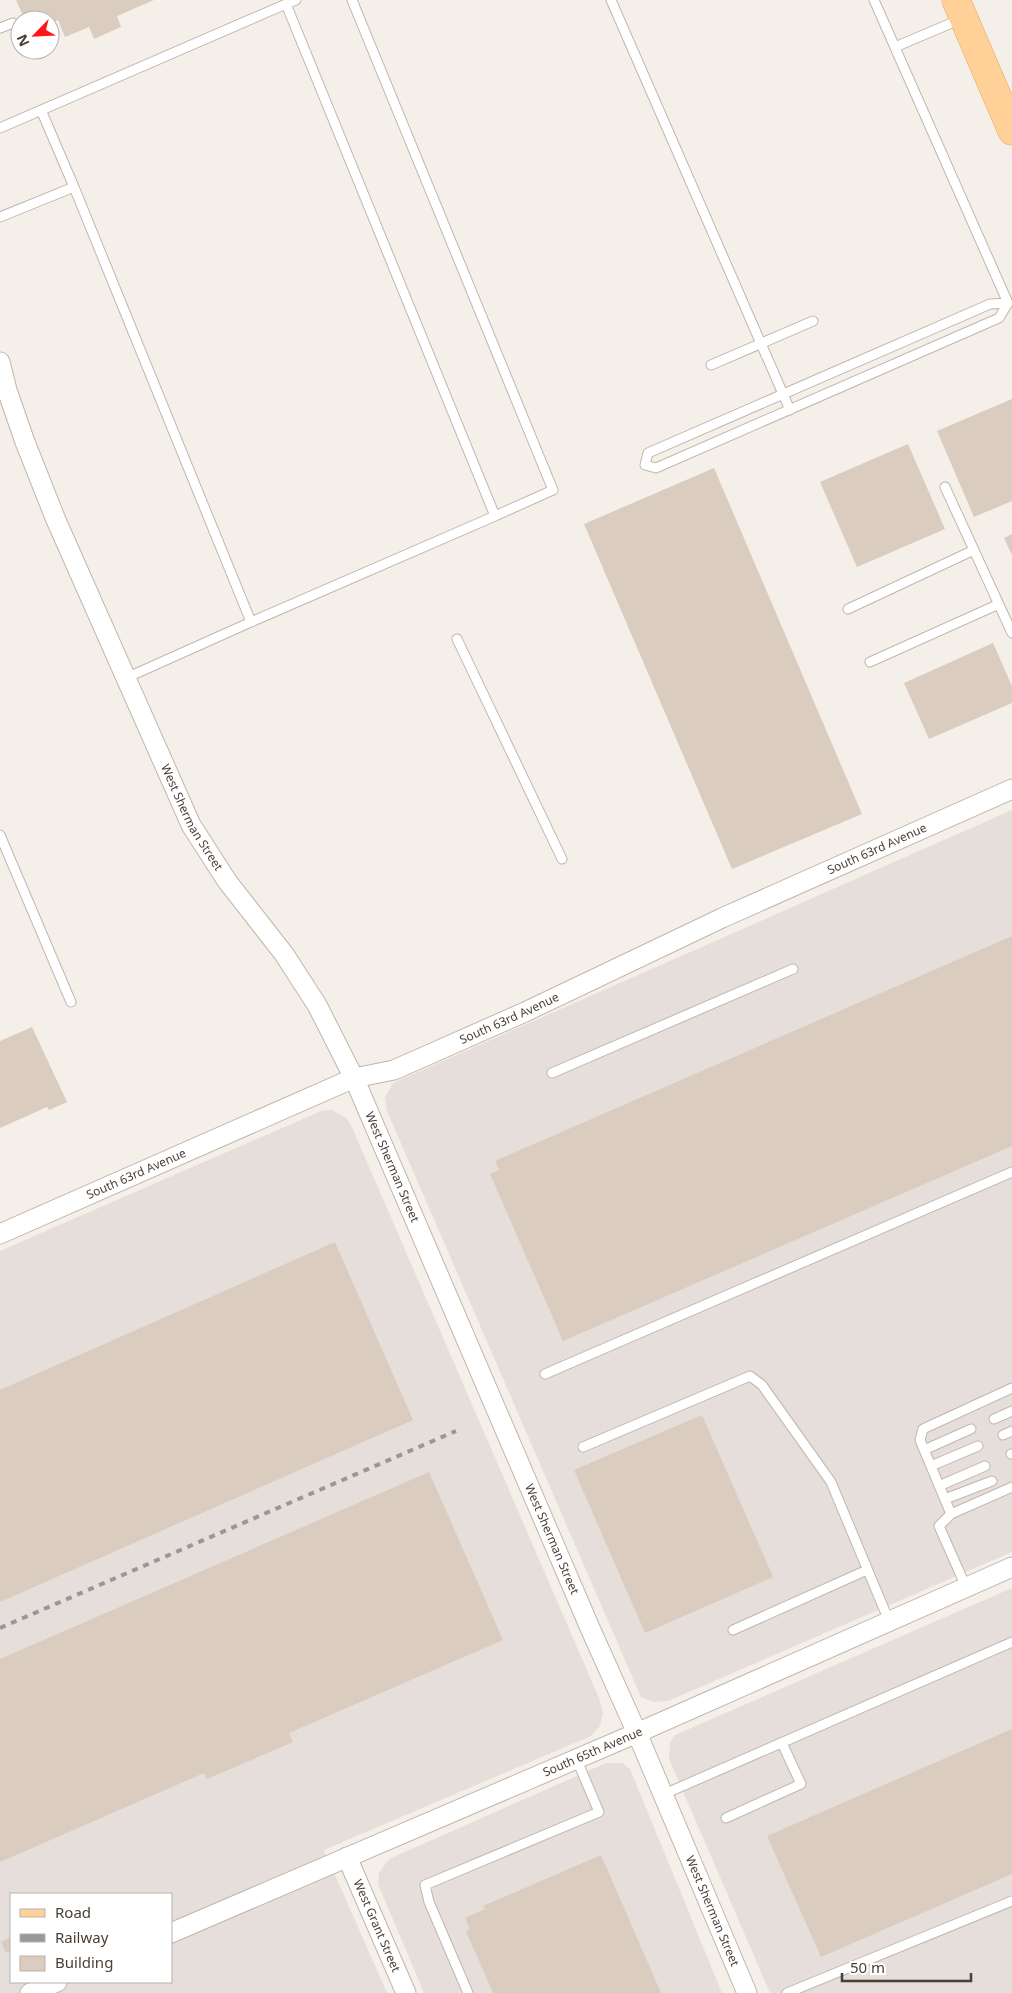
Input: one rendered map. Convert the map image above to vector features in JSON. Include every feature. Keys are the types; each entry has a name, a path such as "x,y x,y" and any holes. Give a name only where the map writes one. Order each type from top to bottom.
{"main road":[{"path":"960,9 1012,131"}],"street":[{"name":"West Sherman Street","path":"0,362 7,390 25,442 56,520 191,825 227,881 284,954 317,1005 354,1078 582,1610 637,1733 747,1993"},
{"name":"South 63rd Avenue","path":"0,1234 354,1078 394,1070 525,1012 722,918 1012,789"},
{"name":"South 65th Avenue","path":"172,1933 637,1733 1012,1567"},
{"name":"West Grant Street","path":"347,1858 406,1993"},
{"path":"30,1993 55,1983"}],"lane":[{"path":"0,128 296,0"},
{"path":"126,678 553,490 352,0"},
{"path":"611,0 790,410"},
{"path":"874,0 1008,303"},
{"path":"286,4 495,516"},
{"path":"895,47 960,9"},
{"path":"40,110 74,187 251,622"},
{"path":"0,217 74,187"},
{"path":"1008,303 999,318 656,468 645,465 648,453 990,304 1008,303"},
{"path":"711,365 813,321"},
{"path":"945,487 1012,633"},
{"path":"848,609 974,550"},
{"path":"870,662 999,604"},
{"path":"457,639 562,859"},
{"path":"0,835 71,1002"},
{"path":"552,1073 793,969"},
{"path":"545,1374 1012,1172"},
{"path":"583,1447 750,1376 762,1385 831,1482 889,1621"},
{"path":"951,1514 920,1440 923,1430 1012,1388"},
{"path":"994,1419 1012,1411"},
{"path":"924,1450 970,1429"},
{"path":"1003,1435 1012,1431"},
{"path":"931,1466 978,1446"},
{"path":"939,1486 985,1466"},
{"path":"945,1499 992,1481"},
{"path":"966,1587 939,1526 951,1514 1012,1487"},
{"path":"733,1630 867,1570"},
{"path":"662,1795 1012,1642"},
{"path":"726,1818 801,1784 782,1743"},
{"path":"468,1993 429,1902 425,1885 599,1812 576,1758"},
{"path":"787,1993 1012,1901"}],"shaded area":[{"path":"1012,810 1012,1552 668,1701 654,1702 641,1697 387,1111 385,1097 393,1083"},
{"path":"332,1110 346,1118 351,1125 599,1698 603,1713 600,1726 591,1736 324,1850 387,1993 0,1993 0,1251 321,1111"},
{"path":"1012,1588 1012,1993 770,1993 669,1759 670,1743 675,1735"},
{"path":"606,1763 622,1763 630,1769 722,1993 424,1993 378,1884 379,1873 389,1859"}],"building":[{"path":"16,0 154,0 117,16 121,27 94,39 89,27 65,37 60,25 60,10 20,10"},
{"path":"1012,399 1012,501 974,517 937,431"},
{"path":"908,444 945,529 857,567 820,482"},
{"path":"714,468 862,814 732,869 584,524"},
{"path":"1012,534 1012,555 1004,538"},
{"path":"993,643 1012,686 1012,703 929,739 904,683"},
{"path":"1012,936 1012,1146 563,1341 490,1174 499,1170 495,1161"},
{"path":"32,1027 67,1102 49,1110 47,1107 0,1128 0,1041"},
{"path":"335,1242 413,1420 0,1602 0,1390"},
{"path":"702,1415 773,1577 645,1633 574,1470"},
{"path":"429,1472 503,1640 289,1733 293,1742 207,1779 204,1773 0,1862 0,1659"},
{"path":"1012,1729 1012,1874 821,1957 767,1836"},
{"path":"601,1855 661,1993 493,1993 466,1931 470,1929 465,1918 485,1909 483,1906"},
{"path":"10,1938 10,1951 6,1953 1,1942"}],"railway":[{"path":"0,1628 456,1431"}]}
